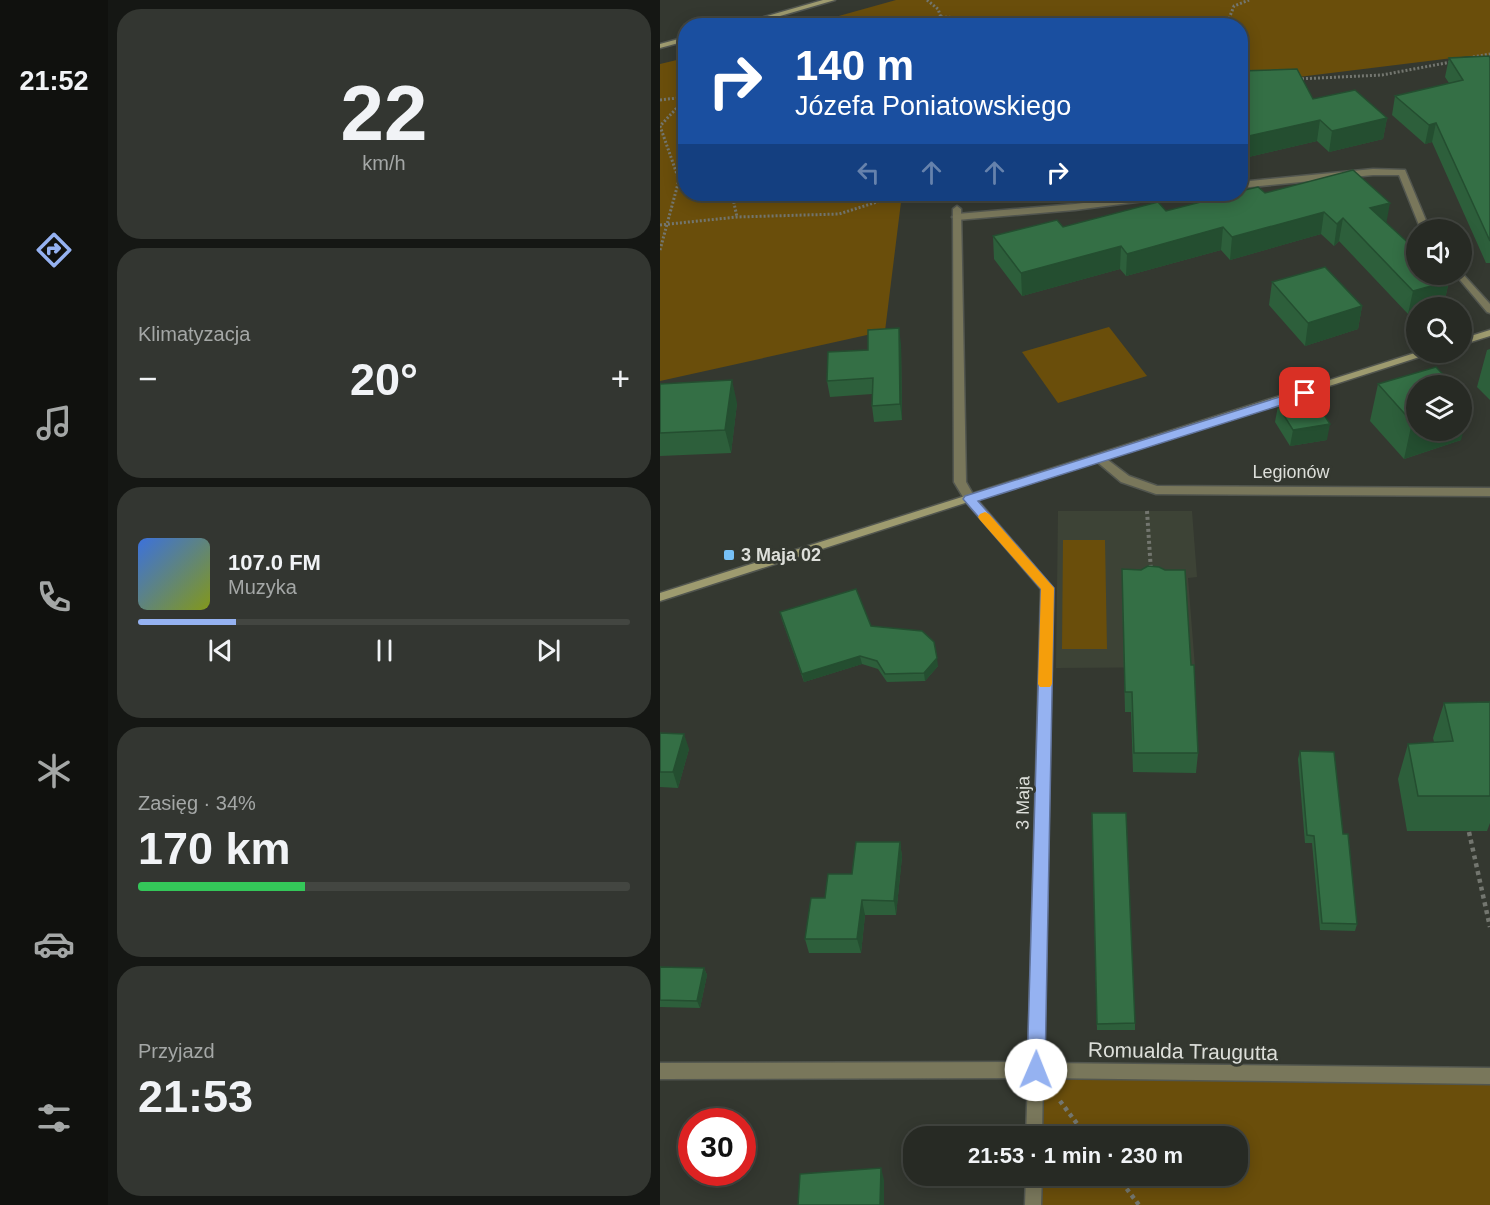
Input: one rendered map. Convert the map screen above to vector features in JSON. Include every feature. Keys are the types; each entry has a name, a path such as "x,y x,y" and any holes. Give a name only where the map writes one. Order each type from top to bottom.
{"street":[{"path":"765,18 831,0"},
{"path":"660,46 678,41"},
{"path":"1248,184 1373,172 1401,172 1421,219"},
{"path":"970,499 960,482 957,213 1075,207 1121,201"},
{"path":"1468,285 1490,310"},
{"path":"1472,339 1490,333"},
{"path":"660,597 1100,459 1406,360"},
{"name":"Legionów","path":"1100,459 1125,479 1156,490 1490,492"},
{"name":"3 Maja","path":"970,499 1047,588 1034,1126"},
{"name":"Romualda Traugutta","path":"660,1071 1036,1070 1490,1076"},
{"path":"1033,1205 1034,1186"}],"path":[{"path":"927,0 938,9 941,17 947,18"},
{"path":"1229,18 1234,6 1249,0"},
{"path":"1468,58 1490,54"},
{"path":"1287,79 1382,75 1457,60"},
{"path":"660,100 678,99"},
{"path":"678,107 660,126 678,177"},
{"path":"660,250 678,184"},
{"path":"734,201 737,217"},
{"path":"660,225 737,217 839,214 880,201"},
{"path":"1147,510 1152,576"},
{"path":"1469,832 1490,927"},
{"path":"1125,1186 1139,1205"}],"shaded area":[{"path":"896,0 1490,0 1490,57 1469,56 1248,83 1248,18 832,18"},
{"path":"678,60 678,201 901,201 885,331 660,381 660,64"},
{"path":"1109,327 1147,376 1058,403 1022,352"},
{"path":"1058,511 1192,511 1197,577 1188,578 1195,667 1056,668"},
{"path":"1063,540 1105,540 1107,649 1062,649"},
{"path":"1490,1067 1490,1205 1033,1205 1034,1186 1248,1186 1248,1126 1034,1126 1036,1070"}],"building":[{"path":"1489,56 1490,241 1436,123 1429,125 1395,96 1463,80 1449,58"},
{"path":"1297,69 1313,99 1355,90 1387,118 1332,131 1320,120 1248,136 1248,71"},
{"path":"1353,170 1390,203 1370,208 1406,241 1406,284 1343,218 1337,224 1324,212 1232,237 1223,227 1127,254 1121,246 1021,273 993,236 1057,220 1063,227 1158,202 1166,211 1205,201 1248,201 1248,189 1258,187 1265,193"},
{"path":"1325,267 1362,306 1308,323 1272,282"},
{"path":"1407,285 1435,285 1413,291"},
{"path":"899,328 900,404 872,406 873,378 827,381 828,352 868,350 868,330"},
{"path":"1436,367 1444,375 1409,375"},
{"path":"1406,376 1406,415 1378,384"},
{"path":"732,380 725,430 660,433 660,384"},
{"path":"1314,399 1330,424 1293,430 1278,406"},
{"path":"1148,566 1165,570 1185,570 1191,665 1194,665 1198,753 1134,753 1132,692 1125,692 1122,569 1141,570"},
{"path":"856,589 871,626 922,631 934,642 937,658 924,673 885,674 877,661 860,656 802,674 780,612"},
{"path":"1490,702 1490,796 1418,796 1408,744 1453,741 1444,703"},
{"path":"660,733 684,734 673,772 660,772"},
{"path":"1300,751 1334,752 1343,834 1348,834 1357,924 1322,923 1314,836 1307,835"},
{"path":"1092,813 1126,813 1135,1023 1097,1024"},
{"path":"856,842 900,842 894,901 862,900 857,939 805,939 811,898 825,898 828,874 852,874"},
{"path":"660,967 704,968 697,1001 660,1000"},
{"path":"881,1168 880,1205 798,1205 800,1174"}],"slow traffic":[{"path":"985,517 1047,588 1045,684"}],"place":[{"name":"3 Maja 02","path":"729,555"}],"route":[{"path":"1036,1070 1047,588 970,499 1305,393"}]}
